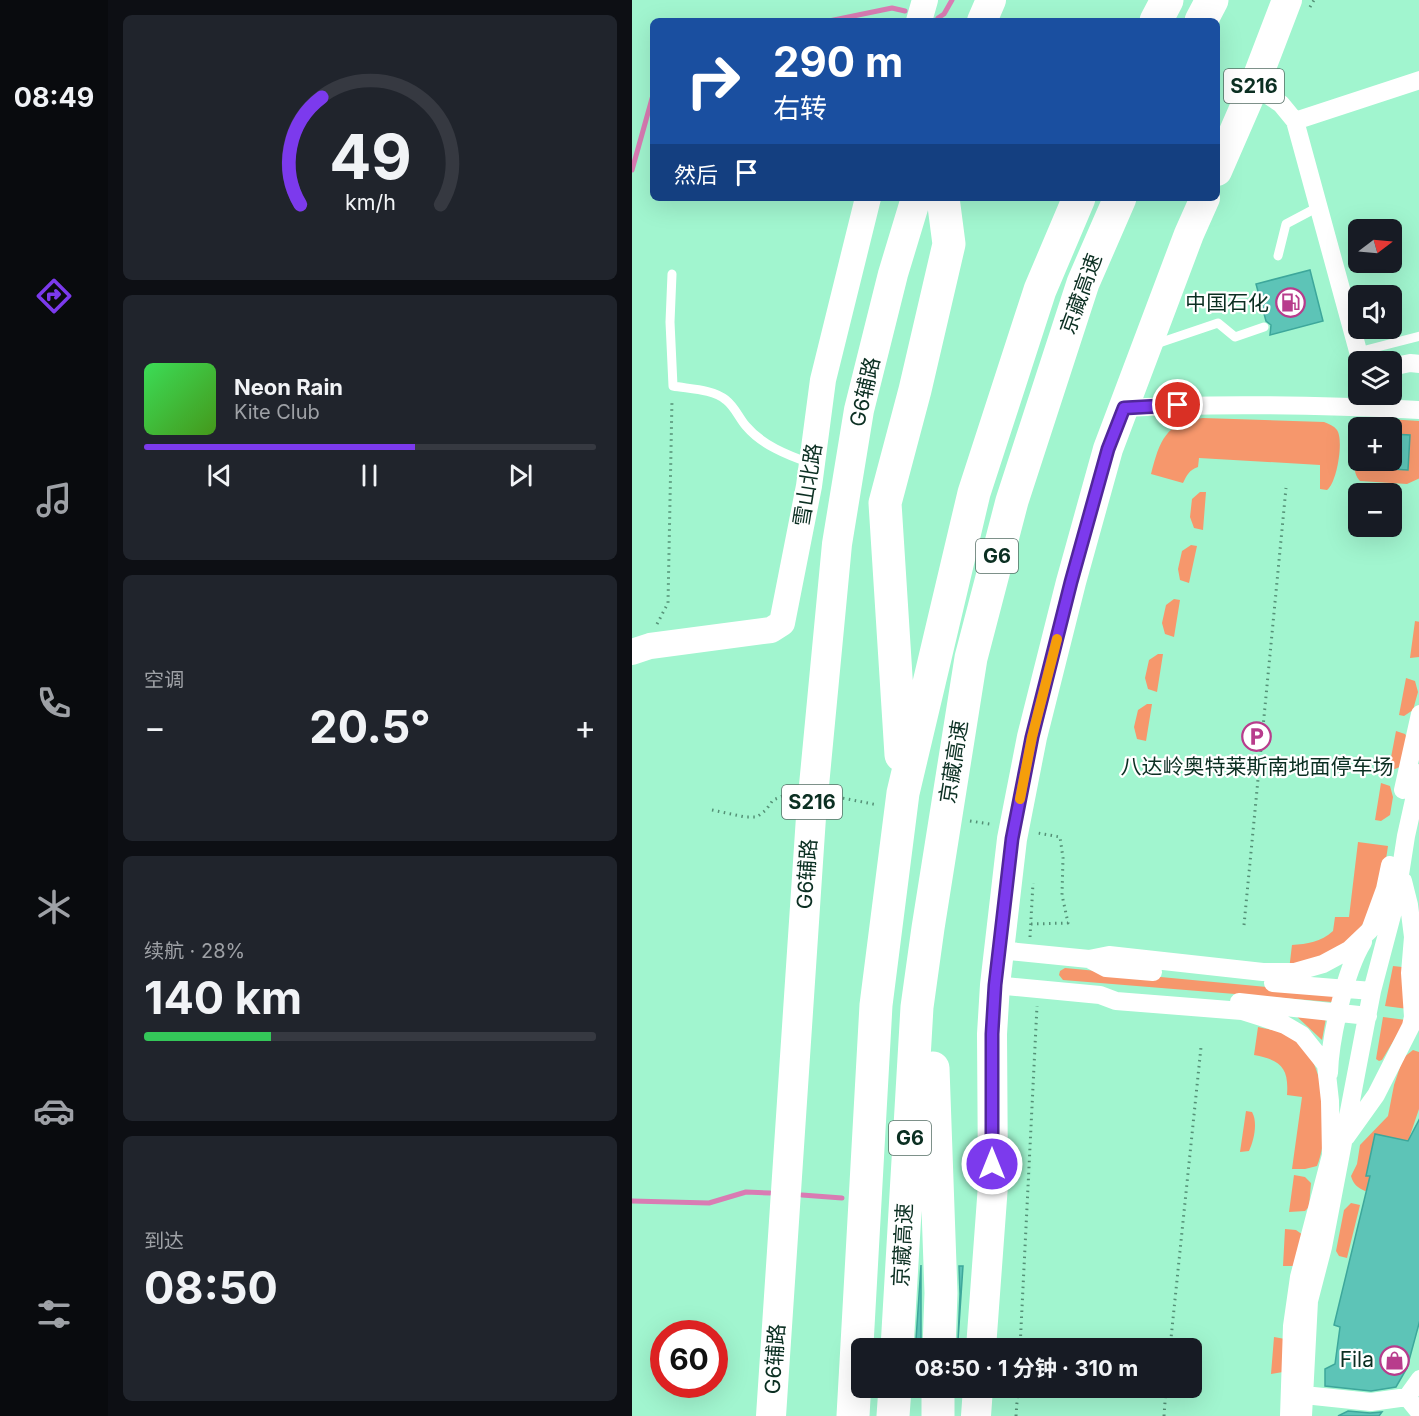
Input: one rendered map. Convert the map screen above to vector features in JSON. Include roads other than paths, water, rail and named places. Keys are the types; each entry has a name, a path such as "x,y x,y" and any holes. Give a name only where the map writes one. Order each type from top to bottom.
{"highway":[{"path":"1158,18 1167,0"},
{"path":"1203,18 1212,0"},
{"path":"903,793 885,503 915,390 949,244 943,201"},
{"path":"852,1416 876,1005 903,793 974,493 1040,290 1078,201"},
{"name":"京藏高速","path":"898,1338 917,1006 971,658 1009,512 1083,283 1119,201"},
{"path":"928,928 941,1293 939,1338"},
{"path":"893,1416 894,1398"},
{"path":"938,1398 938,1416"}],"main road":[{"path":"983,18 991,0"},
{"name":"S216","path":"1220,164 1254,86 1287,0"},
{"name":"G6辅路","path":"771,1416 811,817 838,544 859,410 893,274 915,201"},
{"path":"982,1338 993,1185 992,1034 995,985 1012,839 1032,737 1071,582 1108,449 1189,234 1204,201"},
{"path":"976,1416 977,1398"}],"street":[{"path":"920,18 925,0"},
{"path":"1295,121 1420,80"},
{"path":"1254,86 1281,104 1295,121 1320,206 1357,351"},
{"name":"雪山北路","path":"640,650 771,630 782,623 812,464 823,380 867,201"},
{"path":"1402,365 1420,364"},
{"path":"1124,408 1348,401"},
{"path":"1387,405 1420,410"},
{"path":"1302,1416 1309,1301 1323,1247 1372,991 1396,900 1410,811 1420,714"},
{"path":"1289,1416 1292,1326 1299,1277 1331,1155 1329,1059 1344,989 1354,956 1370,930 1385,889 1420,773"},
{"path":"1343,1141 1376,1095 1415,1027 1410,973 1413,937 1409,905 1400,871"},
{"path":"999,951 1089,959 1109,955 1263,972 1295,972 1323,964 1349,950 1370,930"},
{"path":"1089,959 1106,968 1372,991"},
{"path":"995,985 1100,995 1116,1001 1242,1011 1285,1025 1307,1039 1326,1065 1329,1075"},
{"path":"1100,995 1114,990 1368,1016"},
{"path":"1304,1395 1371,1402 1407,1397 1420,1378"},
{"path":"1407,1397 1420,1413"}],"lane":[{"path":"1278,256 1286,224 1320,206"},
{"path":"672,274 670,322 672,386 713,394 726,400 747,427 766,442 782,452 812,464"},
{"path":"1148,347 1218,323 1235,337 1264,327"},
{"path":"1376,351 1420,336"}],"waterway":[{"path":"938,18 944,14 952,0"},
{"path":"844,18 892,8 905,11"},
{"path":"632,170 650,106"},
{"path":"632,1201 709,1203 746,1192 770,1193"},
{"path":"802,1195 842,1198"}],"place":[{"name":"中国石化","path":"1290,303"},
{"name":"八达岭奥特莱斯南地面停车场","path":"1257,736"},
{"name":"Fila","path":"1395,1360"}]}
